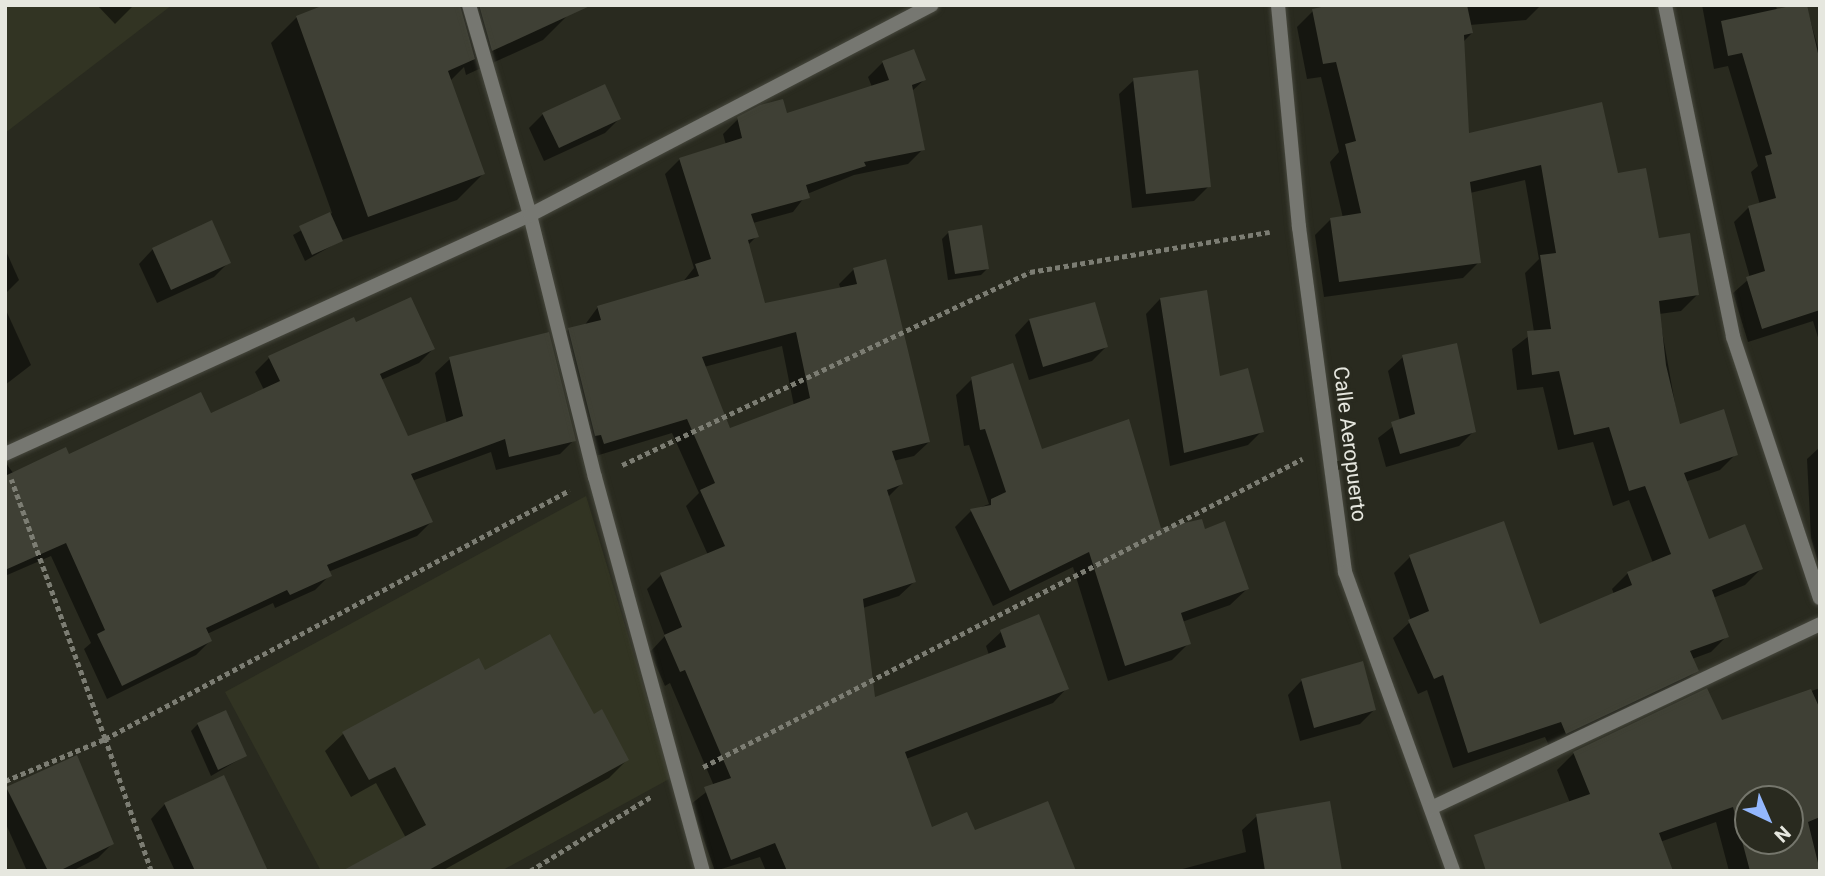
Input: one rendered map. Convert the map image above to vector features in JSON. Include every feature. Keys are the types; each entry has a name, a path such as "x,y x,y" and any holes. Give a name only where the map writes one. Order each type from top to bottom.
{"street":[{"path":"469,5 530,215 595,477 703,871"},
{"path":"5,454 530,215 931,5"},
{"name":"Calle Aeropuerto","path":"1278,5 1299,227 1331,444 1345,572 1452,871"},
{"path":"1665,5 1733,337 1820,598"},
{"path":"1430,808 1820,624"}],"path":[{"path":"5,781 105,739 595,477 1030,272 1299,227"},
{"path":"530,871 679,780 1331,444"},
{"path":"10,476 151,871"}],"shaded area":[{"path":"5,5 172,5 5,133"},
{"path":"586,496 671,778 501,871 321,871 225,692"}],"building":[{"path":"324,5 460,5 475,59 448,71 485,174 368,217 296,16"},
{"path":"479,5 592,5 492,51"},
{"path":"1331,5 1467,5 1473,33 1464,35 1469,133 1602,102 1618,173 1646,168 1659,238 1690,233 1699,295 1659,301 1666,365 1680,424 1724,409 1738,455 1684,473 1709,539 1745,524 1763,569 1712,590 1729,637 1690,651 1699,671 1566,734 1561,722 1468,753 1443,675 1434,679 1408,620 1429,611 1409,555 1504,521 1540,624 1632,585 1627,572 1671,554 1645,486 1629,491 1609,427 1574,435 1559,371 1532,375 1527,331 1551,329 1540,255 1556,253 1541,165 1470,182 1481,263 1339,282 1330,218 1361,213 1345,144 1356,141 1336,62 1323,64 1312,9"},
{"path":"1795,5 1807,5 1820,62 1820,310 1762,329 1746,277 1765,271 1748,206 1776,198 1765,156 1772,154 1742,53 1728,56 1721,21"},
{"path":"914,49 926,80 912,85 925,150 864,162 866,166 806,185 810,198 751,214 759,237 748,240 765,303 857,284 853,268 886,259 930,442 892,451 903,484 887,490 916,582 863,599 875,697 1006,647 1000,630 1039,614 1069,689 905,752 932,827 967,812 975,830 1048,801 1076,871 787,871 775,843 731,860 704,787 731,778 685,670 680,672 664,635 682,627 660,573 725,546 700,490 715,483 687,419 604,444 601,435 595,436 568,328 601,320 597,306 699,276 695,264 711,259 679,158 742,138 737,117 760,105 783,99 787,113 889,80 882,61","holes":["796,332 810,398 730,428 702,357"]},
{"path":"1198,70 1211,187 1146,194 1133,78"},
{"path":"605,84 621,119 559,148 542,113"},
{"path":"330,212 343,241 312,255 299,226"},
{"path":"212,220 231,263 171,290 152,248"},
{"path":"982,225 989,269 955,274 948,231"},
{"path":"1207,290 1220,376 1248,368 1264,432 1184,453 1160,298"},
{"path":"411,297 435,349 380,374 408,436 463,416 449,357 549,332 576,441 509,457 505,439 411,474 433,522 327,565 332,576 290,595 287,590 206,628 212,641 122,686 97,634 105,630 66,543 5,570 5,476 66,447 69,454 201,392 211,413 280,381 268,356 354,317 356,322"},
{"path":"1095,302 1108,347 1043,367 1029,319"},
{"path":"1457,343 1476,432 1400,454 1391,422 1415,414 1402,355"},
{"path":"1013,363 1042,449 1129,419 1161,528 1202,519 1205,529 1225,521 1249,589 1181,613 1191,644 1125,666 1089,552 1010,591 970,509 991,505 991,499 1006,492 985,429 980,430 971,377"},
{"path":"550,634 594,714 602,709 629,760 427,871 342,871 426,825 395,767 369,780 342,732 479,658 485,670"},
{"path":"1363,661 1376,710 1314,728 1301,679"},
{"path":"1707,688 1722,720 1811,689 1820,709 1820,817 1808,822 1820,871 1750,871 1746,855 1804,855 1804,785 1734,785 1734,811 1733,807 1659,833 1673,871 1486,871 1474,835 1590,794 1573,752"},
{"path":"226,710 247,756 218,770 197,723"},
{"path":"77,755 114,844 59,871 48,871 6,787"},
{"path":"224,775 268,871 195,871 164,803"},
{"path":"1330,801 1342,871 1265,871 1256,814"}]}
